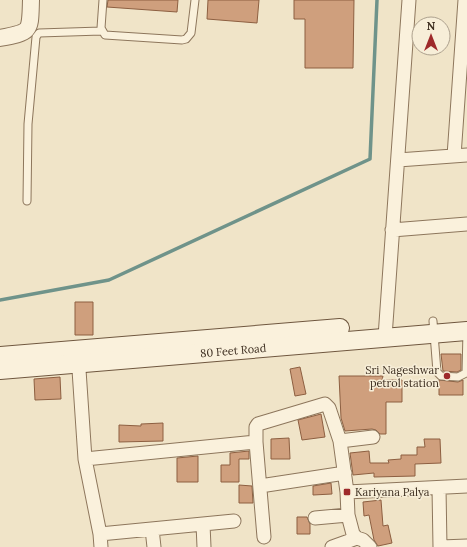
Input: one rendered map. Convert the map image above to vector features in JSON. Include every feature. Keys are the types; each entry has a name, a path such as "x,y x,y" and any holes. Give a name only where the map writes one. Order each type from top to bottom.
{"main road":[{"name":"80 Feet Road","path":"434,327 467,318"},
{"name":"80 Feet Road","path":"0,356 78,356 434,327 467,331"},
{"name":"80 Feet Road","path":"0,370 78,356"}],"street":[{"path":"0,38 24,33 28,29 30,24 31,0"},
{"path":"385,330 409,0"},
{"path":"398,160 461,155 465,0"},
{"path":"392,230 467,224"},
{"path":"78,356 85,459 101,540 152,528 234,522"},
{"path":"264,537 256,428 258,424 326,404 329,408 340,441 347,492 348,515 352,534 363,540 370,547"},
{"path":"340,441 373,437"},
{"path":"85,459 256,442"},
{"path":"260,486 344,473"},
{"path":"347,492 467,486"},
{"path":"439,488 440,547 467,546"},
{"path":"315,518 348,515"},
{"path":"203,524 204,547"},
{"path":"152,528 154,547"},
{"path":"332,547 357,538"}],"lane":[{"path":"101,31 103,0"},
{"path":"27,201 28,124 36,37 39,33 101,31 109,36 186,39 191,34 195,0"},
{"path":"434,327 438,373 446,377 463,376 466,370 467,331"}],"building":[{"path":"108,0 178,0 177,12 107,7"},
{"path":"208,0 259,0 257,23 207,19"},
{"path":"294,0 354,0 353,68 305,68 305,19 294,19"},
{"path":"75,302 93,302 93,335 75,335"},
{"path":"441,354 461,354 461,370 457,372 443,371"},
{"path":"300,367 306,394 295,396 290,369"},
{"path":"339,376 383,376 382,380 402,380 402,402 386,402 386,434 380,434 376,430 372,429 345,431 341,418"},
{"path":"60,377 61,399 35,400 34,379"},
{"path":"439,380 458,382 463,380 463,395 439,395"},
{"path":"321,414 325,437 302,440 298,420"},
{"path":"163,423 163,441 119,442 119,425 141,426 141,424"},
{"path":"289,438 290,459 271,459 271,439"},
{"path":"424,439 440,439 441,463 415,464 415,476 374,477 374,473 353,475 350,453 369,451 370,463 389,463 388,460 401,459 401,455 417,455 417,447 425,447"},
{"path":"249,451 249,459 239,459 239,482 221,482 221,465 230,465 230,453"},
{"path":"198,456 198,482 177,482 177,458"},
{"path":"331,483 332,494 313,495 313,486"},
{"path":"239,485 252,486 253,503 239,503"},
{"path":"381,500 383,526 388,525 392,543 378,546 374,540 369,515 364,516 363,502"},
{"path":"297,517 307,517 310,524 310,534 297,534"}],"waterway":[{"path":"0,300 109,280 370,159 377,0"}],"place":[{"name":"Sri Nageshwar petrol station","path":"447,376"},
{"name":"Kariyana Palya","path":"347,492"}]}
